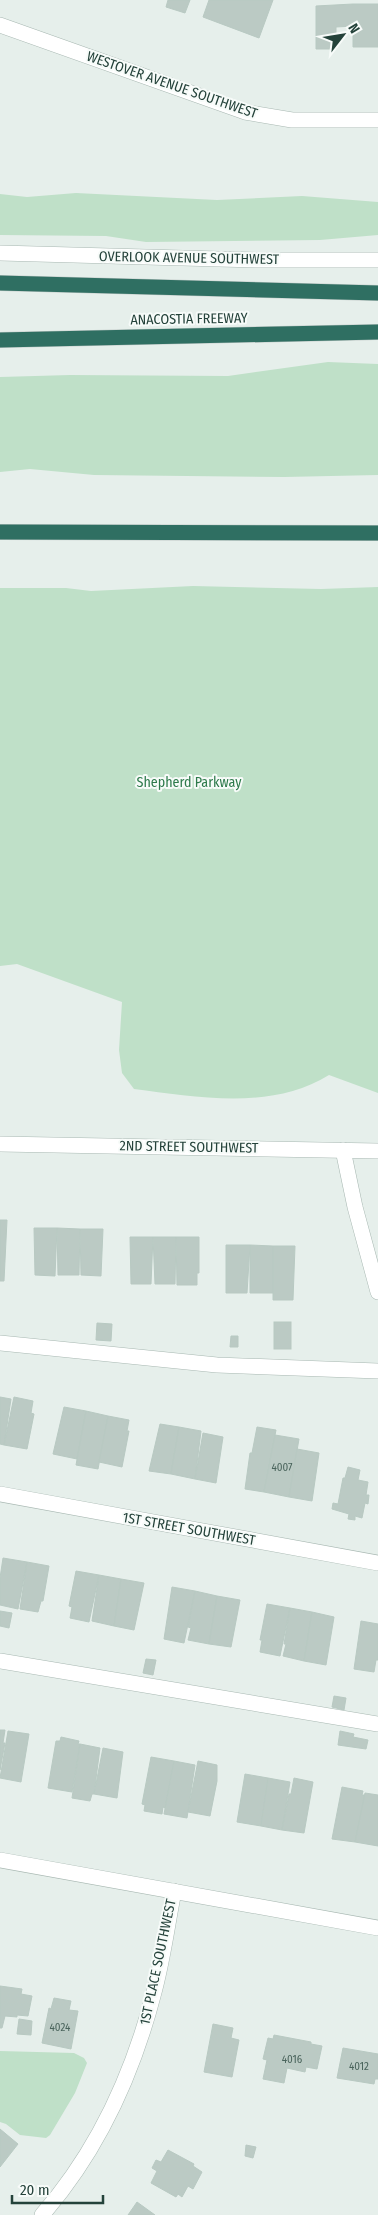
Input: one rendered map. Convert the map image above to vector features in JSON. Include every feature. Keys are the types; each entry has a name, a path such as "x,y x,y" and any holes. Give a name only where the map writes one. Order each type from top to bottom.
{"highway":[{"path":"0,283 378,293"},
{"name":"ANACOSTIA FREEWAY","path":"0,340 378,332"},
{"path":"0,532 378,533"}],"street":[{"name":"WESTOVER AVENUE SOUTHWEST","path":"0,25 245,112 292,120 378,120"},
{"name":"OVERLOOK AVENUE SOUTHWEST","path":"0,253 256,260 378,260"},
{"name":"2ND STREET SOUTHWEST","path":"0,1144 378,1151"},
{"path":"343,1150 355,1207 378,1292"},
{"path":"0,1343 217,1365 378,1371"},
{"name":"1ST STREET SOUTHWEST","path":"0,1494 378,1563"},
{"path":"0,1661 378,1724"},
{"path":"0,1860 378,1928"},
{"name":"1ST PLACE SOUTHWEST","path":"42,2215 86,2156 120,2094 145,2026 154,1995 174,1891"}],"green space":[{"path":"76,193 217,200 302,196 378,202 378,235 320,240 146,242 106,236 0,235 0,194 27,197"},
{"path":"328,362 378,364 378,475 284,477 94,475 30,469 0,472 0,377 70,375 228,376"},
{"name":"Shepherd Parkway","path":"193,586 321,589 378,587 378,1093 329,1075 307,1086 283,1094 258,1097 208,1098 134,1089 122,1073 119,1050 122,1002 17,964 0,966 0,588 66,588 91,591"},
{"path":"0,2051 74,2053 84,2058 87,2063 75,2093 50,2135 46,2138 20,2135 6,2124 0,2122"}],"building":[{"path":"168,0 190,0 185,13 166,7"},
{"path":"209,0 273,0 259,38 203,17"},
{"path":"378,4 378,47 353,47 353,26 336,27 336,49 316,49 316,6"},
{"path":"0,1220 7,1220 4,1281 0,1281"},
{"path":"34,1228 57,1228 55,1276 35,1275"},
{"path":"57,1228 80,1229 79,1275 58,1275"},
{"path":"80,1229 103,1229 101,1276 81,1275"},
{"path":"130,1237 153,1237 151,1284 131,1284"},
{"path":"153,1237 176,1237 175,1284 155,1284"},
{"path":"176,1237 199,1237 197,1285 177,1285"},
{"path":"226,1245 250,1245 247,1293 226,1293"},
{"path":"250,1245 273,1246 273,1293 250,1293"},
{"path":"273,1246 295,1246 293,1300 273,1300"},
{"path":"274,1322 291,1322 291,1349 274,1349"},
{"path":"97,1323 112,1324 111,1341 96,1340"},
{"path":"231,1336 238,1336 238,1347 230,1347"},
{"path":"0,1397 11,1399 4,1445 0,1444"},
{"path":"14,1397 33,1401 31,1413 34,1414 27,1449 4,1445"},
{"path":"64,1407 86,1411 77,1459 53,1454"},
{"path":"86,1411 108,1416 98,1469 76,1465"},
{"path":"108,1416 129,1420 127,1431 129,1431 122,1467 99,1462"},
{"path":"160,1424 179,1427 171,1474 149,1471"},
{"path":"179,1427 201,1431 195,1479 171,1474"},
{"path":"257,1427 276,1430 264,1492 245,1489 250,1453 252,1453"},
{"path":"203,1433 223,1437 216,1483 195,1479"},
{"path":"275,1435 299,1439 289,1497 264,1492"},
{"path":"297,1449 319,1453 312,1501 289,1497"},
{"path":"348,1467 360,1470 358,1480 368,1482 366,1495 369,1495 368,1504 365,1503 362,1518 355,1516 355,1520 348,1519 349,1514 332,1509 333,1503 338,1504 343,1478 345,1478"},
{"path":"3,1558 27,1562 18,1609 0,1605 0,1578"},
{"path":"27,1562 49,1566 43,1601 41,1601 38,1612 20,1609"},
{"path":"76,1571 99,1575 89,1622 70,1618 72,1607 69,1606"},
{"path":"99,1575 121,1579 114,1626 92,1621"},
{"path":"121,1579 144,1583 134,1630 114,1626"},
{"path":"172,1587 195,1591 184,1643 164,1639"},
{"path":"195,1591 217,1596 209,1644 188,1640 191,1628 188,1627"},
{"path":"217,1596 240,1600 231,1647 209,1644"},
{"path":"267,1604 290,1608 280,1656 260,1652 262,1640 260,1640"},
{"path":"290,1608 312,1612 304,1661 283,1656"},
{"path":"0,1611 12,1613 9,1628 0,1626"},
{"path":"312,1612 334,1617 326,1665 304,1661"},
{"path":"361,1621 378,1624 378,1660 376,1660 374,1672 354,1669"},
{"path":"146,1659 156,1660 153,1675 143,1673"},
{"path":"334,1696 346,1698 344,1710 332,1707"},
{"path":"0,1730 5,1730 3,1743 5,1743 0,1770"},
{"path":"8,1731 29,1734 21,1782 0,1778"},
{"path":"340,1731 354,1734 353,1737 368,1740 366,1749 338,1745"},
{"path":"61,1737 79,1741 78,1744 80,1744 72,1792 48,1788 56,1741 60,1741"},
{"path":"80,1744 100,1748 94,1794 92,1794 90,1801 72,1798"},
{"path":"103,1748 123,1752 117,1798 94,1794"},
{"path":"151,1757 174,1761 165,1808 163,1807 162,1814 144,1811 145,1805 142,1804"},
{"path":"174,1761 195,1765 187,1818 164,1814"},
{"path":"198,1761 217,1765 217,1781 210,1816 188,1812"},
{"path":"245,1774 268,1778 261,1826 237,1822"},
{"path":"268,1778 290,1782 282,1830 261,1826"},
{"path":"294,1778 313,1782 304,1833 282,1830"},
{"path":"342,1787 363,1791 362,1795 365,1795 355,1842 332,1839"},
{"path":"365,1793 378,1795 378,1846 355,1842"},
{"path":"0,1986 22,1989 21,1994 32,1996 28,2016 5,2016 2,2028 0,2028"},
{"path":"54,1998 71,2001 69,2010 78,2011 71,2049 42,2043 49,2008 51,2009"},
{"path":"19,2019 32,2021 31,2035 17,2034"},
{"path":"213,2024 233,2028 231,2038 239,2040 232,2077 204,2072"},
{"path":"274,2035 322,2046 317,2069 306,2067 305,2072 287,2068 284,2083 263,2079 267,2060 263,2059 268,2038 273,2039"},
{"path":"343,2048 378,2054 378,2079 375,2079 374,2084 337,2078"},
{"path":"0,2129 18,2144 0,2167"},
{"path":"246,2145 256,2147 253,2158 245,2156"},
{"path":"168,2150 194,2164 193,2166 202,2172 193,2189 188,2186 182,2197 178,2194 176,2197 151,2183 157,2171 152,2168 156,2160 161,2162"},
{"path":"137,2202 155,2215 128,2215"}]}
